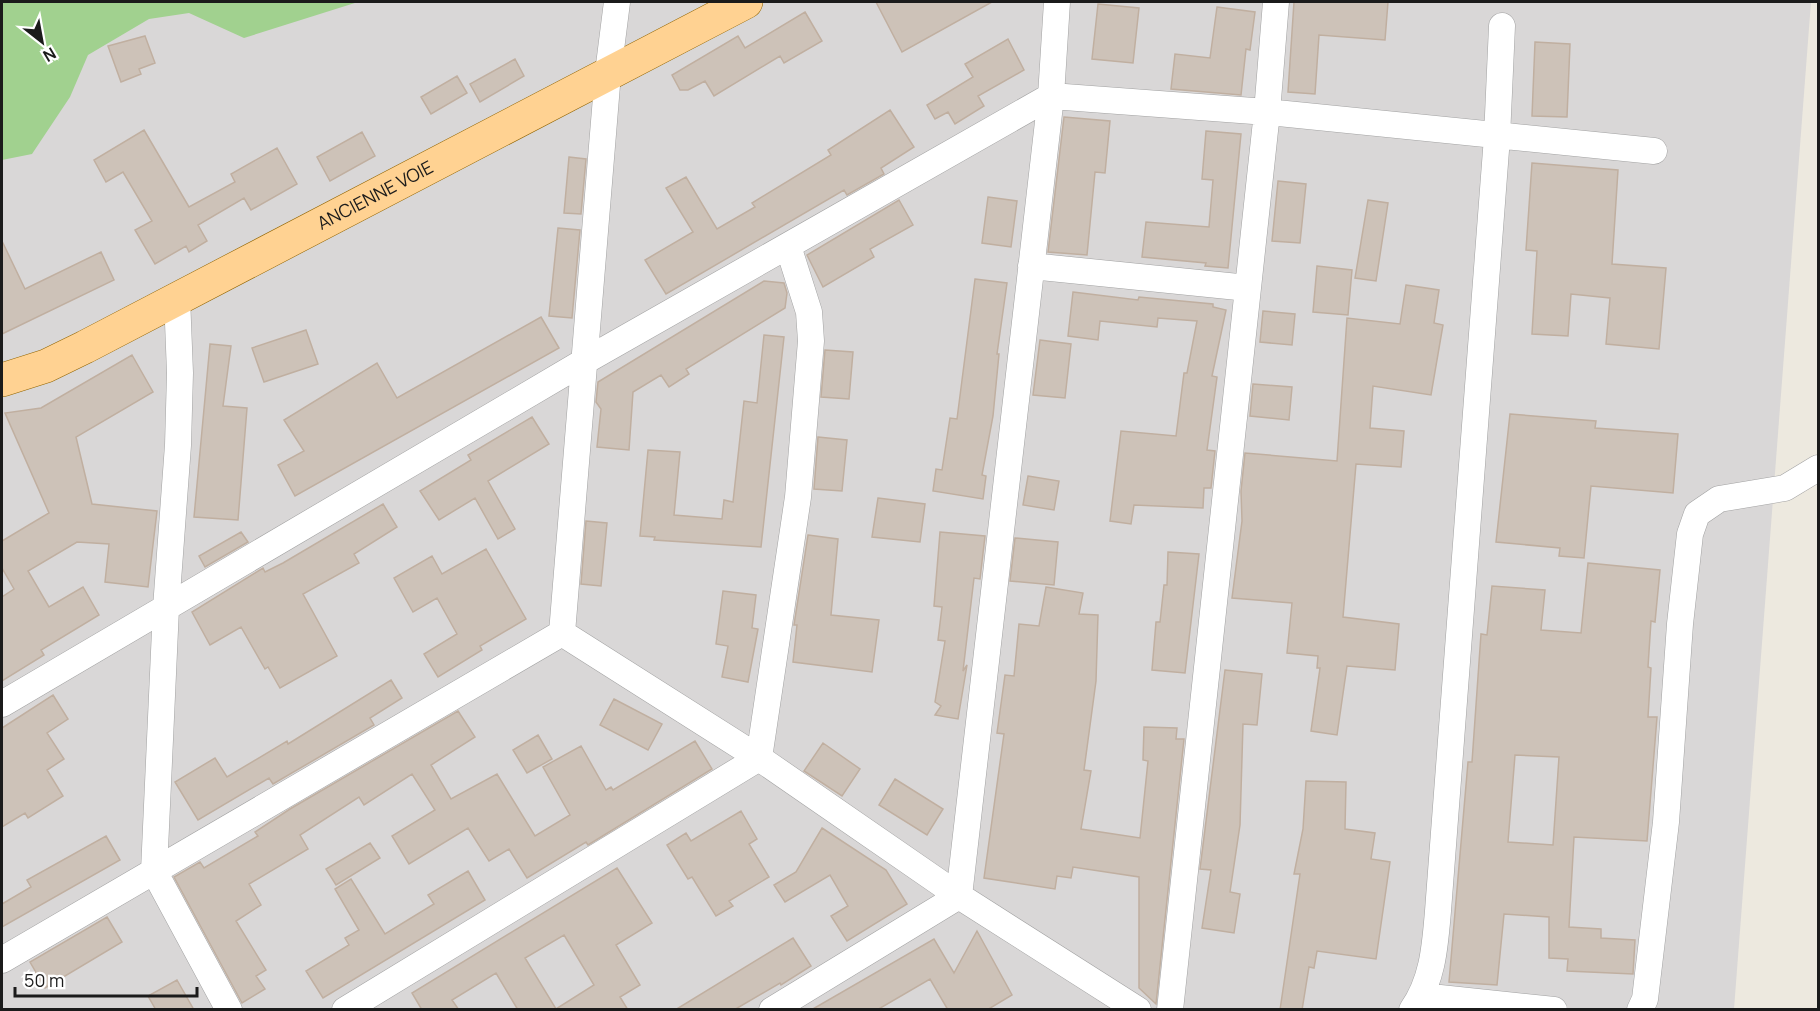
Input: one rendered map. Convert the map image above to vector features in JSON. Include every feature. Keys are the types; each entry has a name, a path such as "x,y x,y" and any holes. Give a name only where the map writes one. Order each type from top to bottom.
{"main road":[{"name":"ANCIENNE VOIE","path":"2,380 46,366 746,2"}],"street":[{"path":"562,633 608,73 617,2"},
{"path":"959,896 1051,96 1057,2"},
{"path":"1170,1010 1267,112 1276,2"},
{"path":"1502,26 1497,137 1438,911 1433,960 1416,1003 1554,1010"},
{"path":"2,704 585,361 1051,96 1267,112 1497,137 1654,151"},
{"path":"759,758 798,497 811,340 809,312 788,246"},
{"path":"1031,266 1248,288"},
{"path":"177,297 180,373 178,444 166,608 153,871 229,1010"},
{"path":"1640,1010 1645,999 1666,822 1680,624 1690,534 1697,514 1719,499 1744,493 1776,490 1818,468"},
{"path":"562,633 759,758 959,896 1138,1010"},
{"path":"2,960 562,633"},
{"path":"345,1010 759,758"},
{"path":"772,1010 959,896"}],"shaded area":[{"path":"2,2 1811,2 1734,1009 2,1010"}],"green space":[{"path":"2,2 358,2 244,38 189,13 149,19 88,55 70,97 32,154 2,160"}],"building":[{"path":"876,2 992,2 902,52"},
{"path":"1294,2 1388,2 1385,40 1319,35 1315,94 1288,92"},
{"path":"1098,4 1139,8 1133,63 1092,59"},
{"path":"1217,7 1255,12 1250,50 1246,49 1241,95 1171,89 1175,54 1210,58"},
{"path":"805,12 822,41 784,63 780,56 714,96 705,81 688,90 680,90 672,75 738,36 745,48"},
{"path":"145,36 155,63 139,69 141,74 121,82 108,46"},
{"path":"1008,39 1024,70 978,96 984,106 955,124 948,112 935,119 927,105 973,77 965,64"},
{"path":"1535,42 1570,44 1567,117 1532,116"},
{"path":"515,59 524,76 480,102 470,84"},
{"path":"457,76 467,93 431,114 421,97"},
{"path":"890,110 914,147 881,168 884,174 847,195 844,190 666,294 645,260 693,232 666,188 686,177 717,229 755,207 752,203 831,155 828,150"},
{"path":"1064,117 1110,121 1105,173 1095,172 1087,255 1048,252"},
{"path":"144,130 189,207 235,182 231,174 277,148 297,184 251,210 244,198 198,225 207,241 189,252 186,246 155,264 135,230 152,221 123,172 106,182 94,160"},
{"path":"1206,131 1241,134 1228,268 1205,266 1206,263 1142,257 1146,222 1209,227 1213,180 1202,179"},
{"path":"362,132 375,156 330,181 317,157"},
{"path":"569,157 586,159 581,214 564,213"},
{"path":"1532,163 1618,170 1612,264 1666,268 1659,349 1606,344 1610,298 1571,294 1568,336 1532,334 1537,251 1526,250"},
{"path":"1278,181 1306,184 1300,243 1272,241"},
{"path":"988,197 1017,201 1011,247 982,243"},
{"path":"899,200 913,225 870,249 874,257 823,287 807,255"},
{"path":"1368,200 1388,203 1376,281 1355,278"},
{"path":"558,228 580,230 572,318 549,316"},
{"path":"2,241 25,289 101,252 114,280 2,334"},
{"path":"1317,266 1352,270 1348,315 1313,312"},
{"path":"975,279 1007,283 997,354 999,354 993,416 982,475 986,476 983,499 933,491 936,469 942,470 950,418 957,419"},
{"path":"764,281 784,283 787,293 785,308 686,369 689,374 669,387 661,375 633,392 629,450 597,447 601,409 596,402 598,382"},
{"path":"1406,285 1439,290 1434,323 1443,325 1431,395 1373,386 1370,428 1404,431 1401,467 1356,464 1343,617 1399,624 1395,670 1347,666 1337,735 1311,731 1320,668 1317,668 1318,656 1287,653 1292,603 1232,598 1242,521 1241,491 1245,453 1337,461 1347,318 1400,324"},
{"path":"1073,292 1138,300 1139,297 1213,304 1213,307 1226,310 1212,376 1217,377 1207,450 1215,451 1211,488 1204,488 1203,508 1134,505 1131,524 1110,521 1121,431 1176,436 1184,373 1187,373 1197,321 1158,318 1157,327 1100,321 1098,340 1068,336"},
{"path":"1263,311 1295,314 1292,345 1260,342"},
{"path":"541,317 559,348 295,496 278,465 304,451 284,420 377,363 397,398"},
{"path":"306,330 318,364 264,382 252,348"},
{"path":"764,335 784,337 761,547 654,540 655,537 640,536 648,450 680,452 674,515 722,519 724,500 733,502 744,401 757,403"},
{"path":"1040,340 1071,344 1065,398 1033,395"},
{"path":"210,344 231,346 223,406 247,408 238,520 194,517"},
{"path":"825,350 853,352 849,399 821,397"},
{"path":"132,355 153,392 76,437 92,504 157,511 148,587 105,582 109,544 77,542 28,571 49,607 83,587 99,615 41,650 44,655 2,681 2,597 14,589 2,568 2,541 49,513 5,413 41,408"},
{"path":"1253,384 1292,387 1289,420 1250,416"},
{"path":"1510,414 1596,421 1595,428 1678,434 1673,493 1591,486 1584,558 1559,556 1560,548 1496,542"},
{"path":"532,417 549,444 488,481 515,529 498,539 475,498 439,520 420,491 471,460 468,455"},
{"path":"818,437 847,440 842,491 814,489"},
{"path":"1028,476 1059,481 1054,510 1023,505"},
{"path":"878,498 925,504 920,542 872,537"},
{"path":"383,504 397,527 354,554 359,563 303,594 337,656 280,688 268,667 265,669 241,627 210,645 192,612 263,568 265,572 283,563"},
{"path":"586,521 607,523 601,586 581,584"},
{"path":"241,532 248,542 205,567 199,556"},
{"path":"940,532 985,536 980,579 974,578 963,671 967,665 958,719 935,715 941,706 935,702 945,641 938,640 942,607 934,606"},
{"path":"808,535 838,539 831,615 879,620 872,672 793,662 797,625 794,625"},
{"path":"1015,538 1058,542 1054,585 1010,581"},
{"path":"486,549 526,619 480,646 482,650 438,677 424,654 457,634 437,598 413,612 394,578 432,556 442,574"},
{"path":"1168,552 1199,554 1185,673 1152,670 1156,622 1160,622 1164,585 1167,585"},
{"path":"1588,563 1660,570 1655,622 1651,621 1648,667 1651,668 1648,717 1657,717 1647,841 1574,837 1569,927 1601,929 1601,938 1635,940 1633,974 1567,971 1568,959 1549,958 1549,917 1504,914 1497,985 1449,982 1468,762 1472,762 1481,634 1487,635 1492,586 1545,590 1541,630 1581,633","holes":["1515,755 1559,757 1553,845 1508,842"]},
{"path":"1046,587 1083,593 1079,614 1098,615 1096,681 1084,770 1091,771 1081,829 1140,838 1148,761 1143,760 1144,727 1177,728 1176,739 1184,739 1156,1004 1139,988 1139,877 1073,867 1071,878 1057,876 1055,889 984,878 1004,734 997,733 1005,675 1014,676 1019,624 1039,626"},
{"path":"723,591 756,595 752,628 758,629 748,682 722,677 728,646 716,644"},
{"path":"1225,670 1262,674 1257,725 1243,724 1240,825 1230,892 1240,894 1234,933 1202,928 1211,870 1200,869"},
{"path":"391,680 402,698 370,718 374,725 273,784 269,778 198,820 175,782 215,758 227,777 287,741 288,744"},
{"path":"53,695 68,719 47,733 64,759 47,770 63,796 28,818 25,813 2,827 2,728"},
{"path":"614,699 662,724 648,750 600,725"},
{"path":"458,711 475,737 431,765 451,799 497,774 535,836 570,815 543,767 581,746 606,790 611,787 613,790 695,741 712,769 588,845 586,842 527,878 509,849 489,861 468,828 409,864 392,836 435,810 412,774 364,805 359,797 300,835 308,849 249,884 261,905 236,921 266,970 256,976 265,989 242,1003 174,877 200,862 204,868 258,836 255,832 290,809"},
{"path":"538,735 552,759 527,773 513,750"},
{"path":"823,743 860,769 842,796 804,771"},
{"path":"895,779 943,809 927,835 879,805"},
{"path":"1306,781 1346,782 1345,829 1375,833 1371,859 1390,862 1376,959 1317,951 1314,968 1309,967 1302,1010 1280,1010 1300,874 1294,874 1303,829"},
{"path":"741,811 757,839 749,844 769,877 729,901 733,906 716,916 692,877 688,879 667,845 686,833 691,841"},
{"path":"822,828 886,870 907,904 847,941 831,916 848,906 830,875 785,902 774,885 796,872"},
{"path":"106,836 120,860 2,927 2,904 31,887 27,880"},
{"path":"370,843 380,858 336,885 326,869"},
{"path":"617,868 652,923 616,945 640,985 620,997 628,1010 518,1010 496,973 452,1000 459,1010 422,1010 412,993","holes":["564,935 594,985 556,1009 525,958"]},
{"path":"468,871 485,900 323,998 306,971 349,945 345,938 359,930 335,889 351,879 385,934 434,904 428,895"},
{"path":"107,917 122,942 45,988 30,962"},
{"path":"977,931 1012,995 987,1010 948,1010 930,979 877,1010 811,1010 934,939 954,973"},
{"path":"793,938 811,966 781,985 780,983 734,1010 675,1010"},
{"path":"177,980 194,1010 156,1010 148,996"}]}
